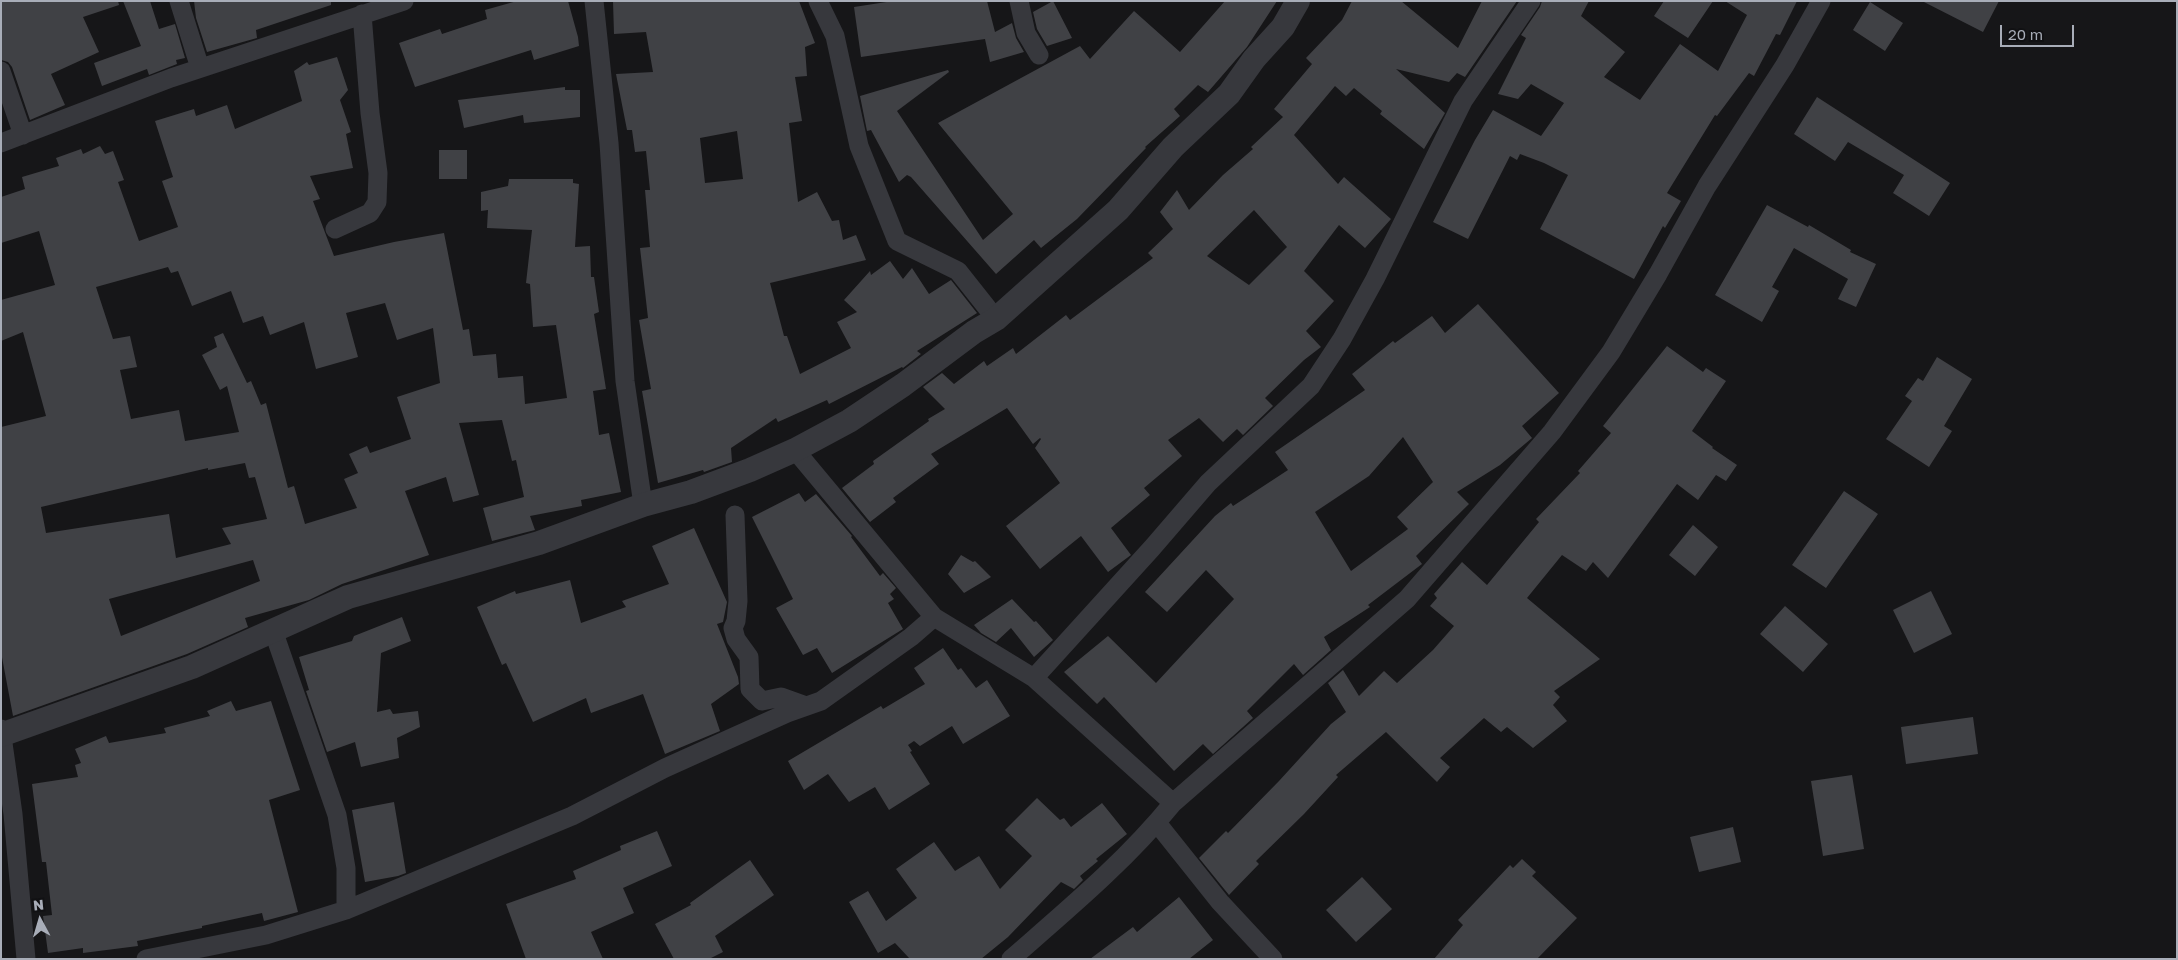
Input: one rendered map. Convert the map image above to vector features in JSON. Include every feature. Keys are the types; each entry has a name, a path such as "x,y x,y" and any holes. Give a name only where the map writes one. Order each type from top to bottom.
{"street":[{"path":"180,1 200,68"},
{"path":"1,143 200,68 404,1"},
{"path":"594,1 608,143 625,381 643,505"},
{"path":"818,1 835,36 859,146 897,242 958,271 996,320"},
{"path":"1019,1 1026,34 1038,55"},
{"path":"26,959 13,814 2,733 192,667 348,597 539,543 643,505 691,492 750,470 795,450 849,421 903,385 974,332 996,320 1118,210 1173,147 1229,94 1254,59 1283,27 1298,1"},
{"path":"1034,678 1208,483 1311,386 1342,339 1375,279 1463,102 1531,1"},
{"path":"1011,959 1073,904 1157,823 1173,803 1407,599 1552,432 1611,352 1658,274 1707,186 1785,65 1821,1"},
{"path":"335,229 370,213 377,202 378,173 370,113 362,14"},
{"path":"1,71 23,135"},
{"path":"795,450 934,617 1034,678 1173,803"},
{"path":"735,515 738,601 736,621 733,628 736,639 749,657 750,689 762,701 781,697 806,706"},
{"path":"146,959 266,935 346,910 572,816 665,768 821,701 911,637 934,617"},
{"path":"274,630 337,814 346,868 346,910"},
{"path":"1157,823 1220,902 1273,959"}],"building":[{"path":"1,1 118,1 119,5 83,17 99,52 51,74 65,105 30,120 12,67 8,62 1,60"},
{"path":"123,1 150,1 159,29 175,24 185,58 176,60 177,64 149,75 147,69 102,86 94,63 141,46"},
{"path":"194,1 331,1 331,5 256,30 257,38 207,52 196,18"},
{"path":"517,1 568,1 579,46 534,60 531,50 415,87 399,43 440,29 442,34 487,19 485,10"},
{"path":"613,1 799,1 815,43 805,47 807,76 795,77 802,121 789,123 798,202 817,192 832,221 839,220 843,240 856,235 866,260 770,283 784,336 787,336 800,374 851,348 837,322 857,312 844,300 870,271 871,275 890,261 903,279 912,268 929,294 951,280 977,313 917,351 921,354 903,368 829,404 827,400 778,422 776,418 731,448 732,462 704,472 703,470 658,483 642,391 651,389 639,320 648,318 640,248 650,247 645,190 650,190 646,151 635,152 632,130 627,130 616,74 653,72 646,32 614,34","holes":["737,131 743,179 705,183 700,138"]},
{"path":"893,1 987,1 995,32 1012,23 1016,38 1024,52 990,62 985,39 861,57 854,7"},
{"path":"1053,1 1072,38 1047,46 1037,29 1033,12"},
{"path":"1225,1 1277,1 1247,47 1208,92 1198,85 1174,109 1180,116 1145,147 1077,219 1041,248 1034,240 996,274 911,177 907,175 899,182 871,130 867,131 860,96 948,70 949,72 897,111 983,240 1013,214 938,123 1080,46 1090,59 1134,11 1180,52"},
{"path":"1352,1 1401,1 1458,48 1482,1 1517,1 1465,77 1457,73 1449,82 1396,69 1445,113 1424,149 1380,114 1382,111 1354,88 1346,96 1335,86 1294,135 1338,184 1344,177 1391,219 1365,248 1339,225 1304,271 1334,301 1306,331 1321,347 1304,360 1265,398 1273,406 1243,435 1237,429 1223,442 1199,418 1168,440 1182,456 1144,488 1150,495 1111,528 1131,555 1108,572 1081,536 1040,569 1006,526 1060,483 1035,448 1041,439 1033,444 1007,408 931,454 939,464 893,498 896,502 870,522 842,488 874,464 873,461 929,421 928,419 945,409 923,387 942,373 954,384 984,361 987,366 1013,348 1016,354 1066,315 1070,320 1153,258 1148,253 1173,229 1160,212 1177,190 1189,210 1223,175 1253,149 1251,147 1283,117 1274,109 1312,64 1306,58 1342,20","holes":["1254,210 1287,247 1249,285 1207,256"]},
{"path":"1542,1 1589,1 1581,16 1625,52 1604,77 1640,100 1680,44 1718,71 1747,15 1725,1 1797,1 1780,35 1776,34 1754,76 1749,73 1717,116 1715,115 1667,193 1681,201 1665,228 1663,226 1634,279 1540,229 1568,175 1520,154 1517,160 1510,156 1468,239 1433,222 1475,140 1493,110 1541,136 1564,103 1531,84 1518,99 1498,94 1526,38 1521,35"},
{"path":"1664,1 1713,1 1688,38 1654,16"},
{"path":"1922,1 1999,1 1983,32"},
{"path":"1870,2 1903,23 1885,51 1853,30"},
{"path":"337,57 348,90 340,100 351,132 346,134 353,168 310,176 320,199 313,201 334,256 444,233 463,330 469,329 473,356 496,354 498,378 523,376 525,404 567,398 556,325 533,327 530,284 526,283 532,230 487,228 488,210 481,211 481,192 508,186 509,179 573,179 573,183 579,184 575,247 590,246 591,277 594,277 599,312 594,314 606,389 593,391 599,435 609,433 621,492 581,500 582,506 530,516 535,530 492,541 483,508 524,497 516,460 512,461 502,420 459,423 479,495 453,502 446,477 405,491 429,555 342,584 309,600 245,618 248,627 187,654 13,716 1,652 1,427 46,416 23,332 1,341 1,300 55,285 39,231 1,243 1,197 25,189 22,177 59,166 56,158 81,149 83,154 100,146 105,154 113,151 124,180 118,182 139,241 178,227 162,181 173,177 155,121 194,109 196,116 227,105 235,129 302,101 294,71 307,62 309,65","holes":["168,267 171,273 178,271 192,306 231,291 243,323 263,316 270,335 304,322 316,369 358,357 346,313 385,303 397,340 433,328 440,383 397,397 411,439 370,453 367,446 349,454 358,473 344,479 357,508 305,524 294,486 288,488 266,403 261,405 251,381 247,383 223,333 214,337 217,347 202,355 220,390 227,386 239,432 185,441 179,410 131,419 120,370 137,367 130,336 113,339 96,287","245,463 249,478 255,477 267,519 222,528 231,544 176,558 169,514 46,533 41,507 208,468 208,470","253,560 260,581 121,636 109,599"]},
{"path":"565,87 565,90 580,90 580,117 524,123 523,115 464,128 458,100"},
{"path":"1817,97 1950,183 1929,216 1893,193 1904,175 1848,142 1835,161 1794,134"},
{"path":"439,150 467,150 467,179 439,179"},
{"path":"1767,205 1808,227 1809,225 1851,250 1850,252 1876,264 1856,307 1838,299 1848,279 1794,248 1772,287 1779,291 1762,322 1715,295"},
{"path":"1478,304 1559,393 1522,426 1532,438 1500,465 1457,492 1469,504 1416,556 1422,564 1368,605 1370,607 1324,637 1331,650 1303,675 1294,664 1247,711 1253,718 1213,754 1203,744 1174,771 1104,697 1097,704 1064,672 1108,636 1156,683 1234,599 1206,570 1167,612 1145,592 1215,516 1231,503 1233,506 1288,470 1275,452 1365,390 1352,374 1393,341 1395,343 1432,316 1445,333","holes":["1403,437 1433,482 1397,517 1408,529 1351,571 1315,512 1369,476"]},
{"path":"1667,346 1703,372 1706,368 1726,381 1692,431 1712,448 1737,465 1726,481 1716,475 1698,500 1677,484 1608,578 1593,562 1586,571 1562,555 1527,598 1600,659 1554,691 1560,697 1553,705 1567,721 1533,748 1507,727 1501,732 1484,718 1440,758 1450,767 1437,782 1386,732 1336,775 1338,777 1304,814 1256,861 1259,864 1229,895 1199,858 1226,831 1228,833 1331,724 1346,712 1328,683 1343,670 1359,696 1384,671 1397,683 1433,650 1454,626 1430,606 1437,598 1434,594 1462,562 1487,585 1539,522 1536,519 1580,473 1578,471 1611,433 1603,426"},
{"path":"1937,357 1972,379 1944,426 1952,431 1929,467 1886,439 1912,401 1905,396 1918,378 1923,381"},
{"path":"1844,491 1878,514 1826,588 1792,565"},
{"path":"799,493 805,502 816,494 852,536 880,576 883,573 896,588 890,594 894,599 888,603 903,629 832,673 817,648 803,655 776,608 793,599 752,517"},
{"path":"1693,525 1718,547 1695,576 1669,555"},
{"path":"694,528 727,602 723,622 717,624 739,684 711,704 720,731 665,754 643,694 591,713 586,698 533,722 506,663 502,665 477,607 515,591 516,594 570,580 581,623 626,607 622,601 669,584 652,546"},
{"path":"961,555 973,562 975,561 991,577 964,593 948,574"},
{"path":"1931,591 1952,634 1914,653 1893,610"},
{"path":"1012,599 1053,640 1034,657 1011,628 996,642 981,633 974,625"},
{"path":"1785,606 1828,644 1803,672 1760,634"},
{"path":"402,617 411,641 381,653 377,712 390,709 393,714 418,711 420,727 397,738 399,758 361,767 355,742 327,752 306,691 309,690 299,657 352,641 354,636"},
{"path":"943,648 958,670 961,668 976,688 987,680 1010,716 963,744 952,726 920,746 914,741 908,745 912,751 910,752 930,784 889,810 875,787 849,802 828,774 804,790 788,761 881,706 883,709 925,684 914,668"},
{"path":"231,701 236,711 271,701 300,790 269,800 298,912 264,921 262,913 202,926 202,928 137,941 138,946 83,953 83,948 48,953 43,916 52,915 46,862 42,862 32,784 78,777 75,765 81,763 75,749 106,736 109,743 166,733 164,728 210,716 207,711"},
{"path":"1973,717 1978,754 1906,764 1901,727"},
{"path":"1852,775 1864,849 1823,856 1811,781"},
{"path":"1037,798 1060,820 1064,818 1071,827 1102,803 1127,834 1096,859 1098,861 1080,876 1083,880 1074,889 1061,882 1008,937 981,959 910,959 895,943 878,953 849,902 868,891 886,921 917,898 896,869 934,842 955,871 979,856 1000,889 1032,856 1005,830"},
{"path":"394,802 406,873 365,882 352,810"},
{"path":"1733,827 1741,862 1699,872 1690,837"},
{"path":"657,831 672,866 623,888 634,913 591,932 603,959 526,959 506,904 576,879 573,871 621,850 620,846"},
{"path":"1522,859 1536,872 1532,876 1577,918 1537,959 1434,959 1463,925 1458,920 1510,865 1513,868"},
{"path":"750,860 774,895 715,936 723,952 709,959 674,959 655,924 691,905 690,903"},
{"path":"1362,877 1392,909 1356,942 1326,910"},
{"path":"1179,897 1213,940 1189,959 1090,959 1133,927 1137,932"}]}
